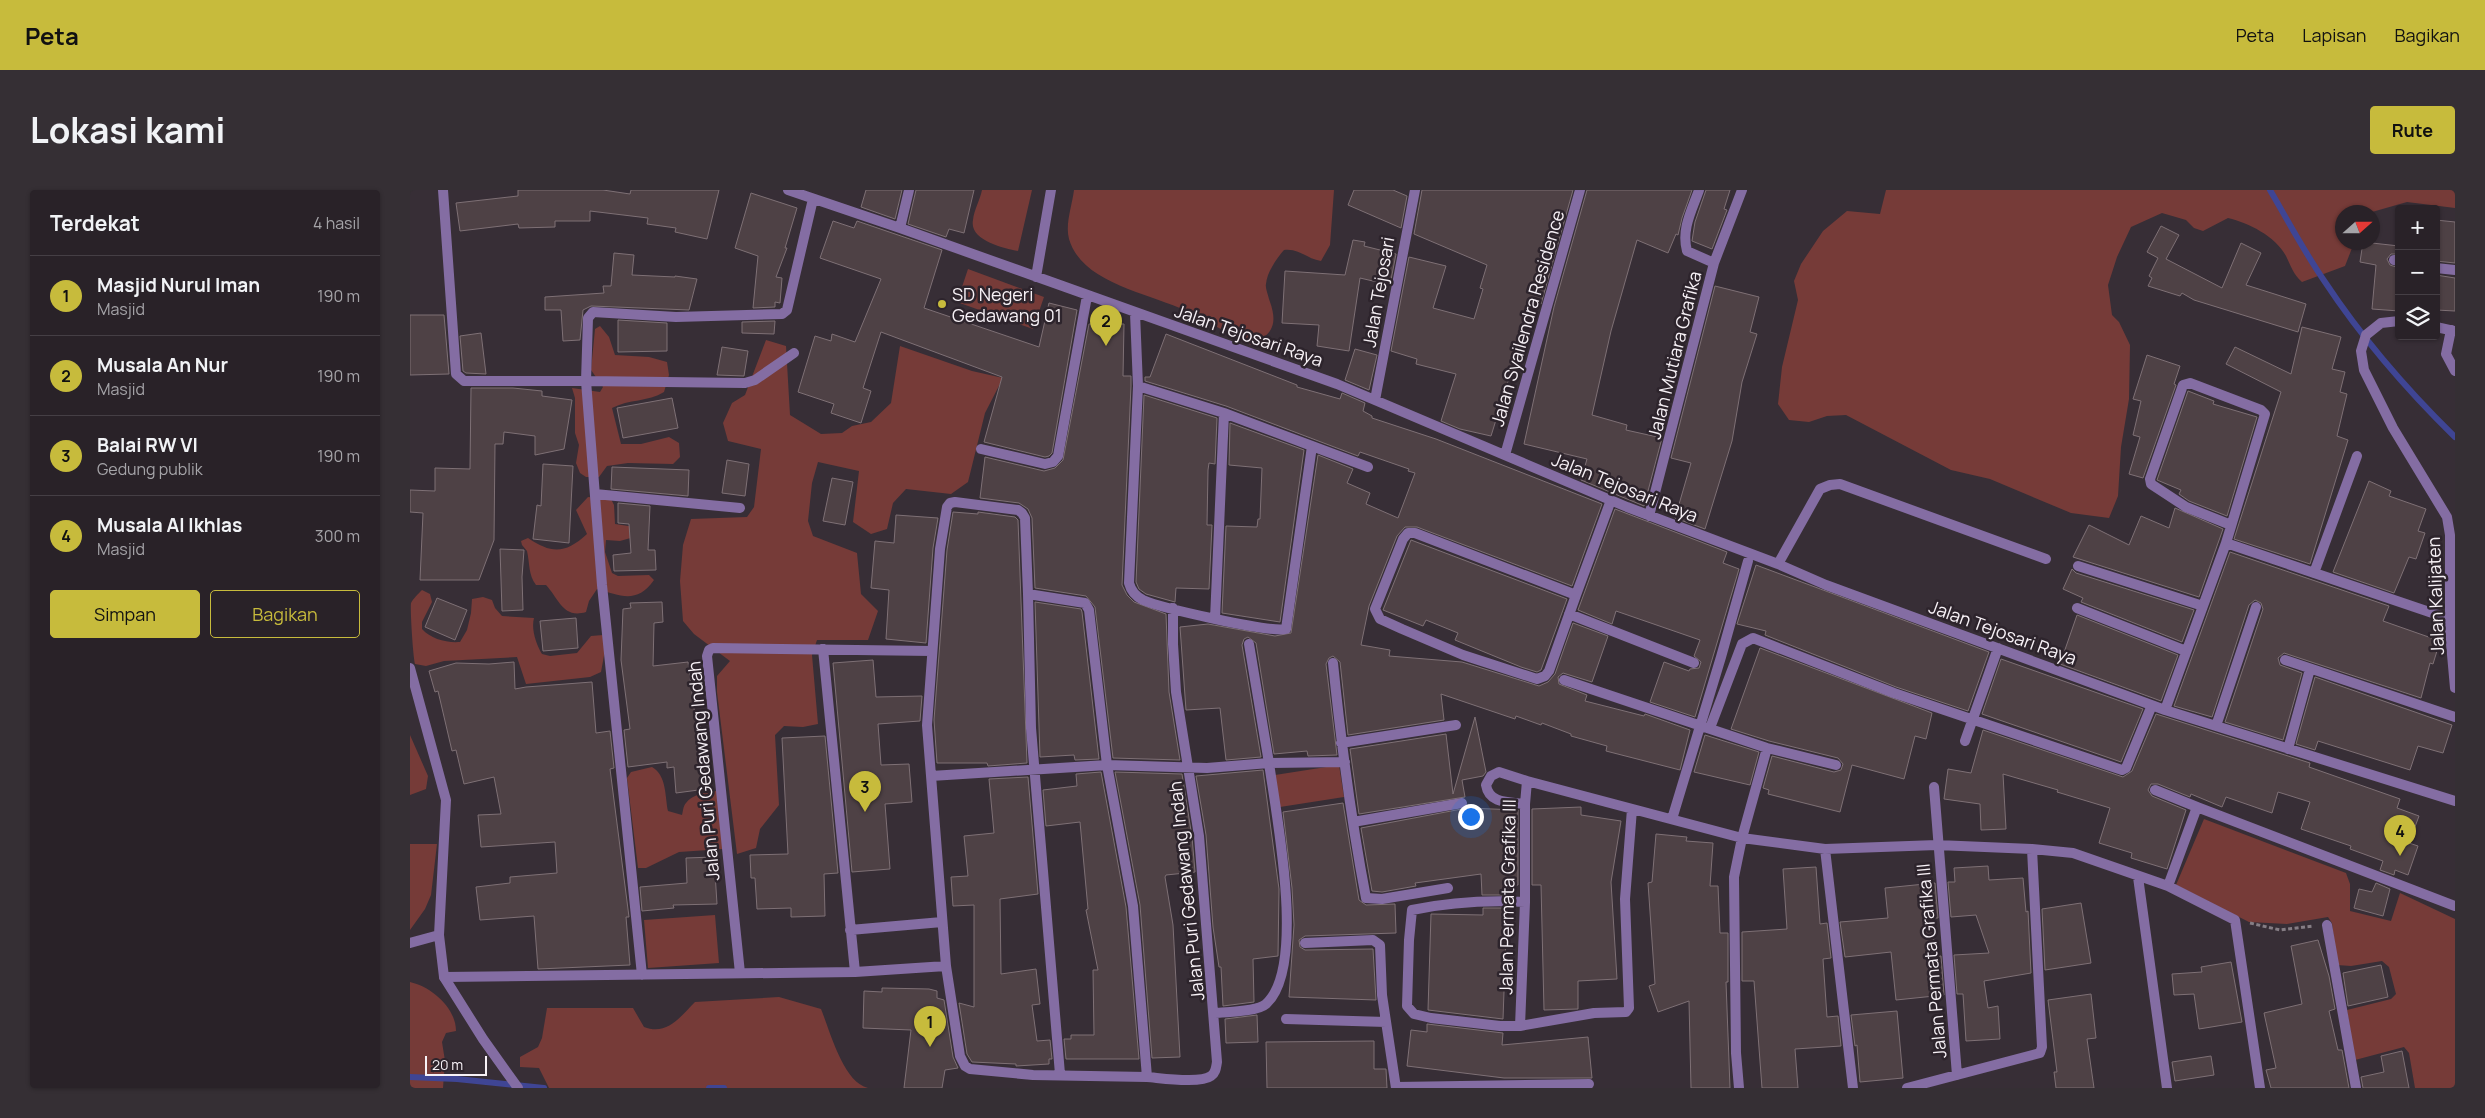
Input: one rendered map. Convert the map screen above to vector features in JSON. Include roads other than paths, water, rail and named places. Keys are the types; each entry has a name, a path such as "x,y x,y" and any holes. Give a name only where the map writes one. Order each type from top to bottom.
{"street":[{"path":"442,190 456,374 464,380 745,383 755,380 794,353"},
{"name":"Jalan Tejosari Raya","path":"788,190 1337,384 1649,516 1778,564 1826,585 2165,710 2455,801"},
{"path":"900,228 909,190"},
{"path":"1036,278 1051,190"},
{"name":"Jalan Tejosari","path":"1375,400 1415,190"},
{"name":"Jalan Syailendra Residence","path":"1505,455 1580,190"},
{"name":"Jalan Mutiara Grafika","path":"1649,516 1714,263 1687,250 1684,241 1686,225 1699,190"},
{"path":"1714,263 1742,190"},
{"path":"642,975 602,585 586,381 588,318 593,312 676,317 784,313 813,199"},
{"path":"2440,268 2455,270"},
{"path":"981,449 1045,464 1053,462 1058,456 1088,296"},
{"path":"1135,312 1138,386 1129,583 1131,590 1144,600 1215,619 1283,630 1288,626 1312,446"},
{"name":"Jalan Kalijaten","path":"2395,321 2375,326 2366,334 2361,359 2364,370 2393,428 2447,518 2450,535 2450,619 2455,688"},
{"path":"2440,328 2453,330 2446,354 2455,371"},
{"path":"2165,710 2226,542 2265,414 2261,410 2190,383 2183,385 2150,480 2154,488 2186,507 2231,525"},
{"path":"1138,386 1224,413 1368,466"},
{"path":"1215,619 1224,413"},
{"path":"2314,573 2357,456"},
{"path":"1778,564 1820,489 1840,484 2046,559"},
{"path":"595,494 740,508"},
{"path":"1576,595 1415,533 1408,533 1375,609 1376,616 1380,619 1463,655 1537,679 1545,676 1550,671 1611,500"},
{"name":"Jalan Puri Gedawang Indah","path":"1060,1074 1034,770 1025,518 1018,510 955,502 950,503 947,507 940,549 927,725 946,966 960,1056 965,1066 979,1072 1199,1080 1211,1077 1215,1072 1217,1062 1214,1013 1199,836 1176,692 1172,644 1173,608"},
{"path":"2226,542 2450,619"},
{"path":"1705,727 1748,561"},
{"path":"2078,566 2203,606"},
{"path":"1028,594 1088,605 1107,764 1133,906 1147,1078"},
{"path":"2216,726 2256,607"},
{"path":"2077,608 2186,651"},
{"path":"1569,614 1694,663"},
{"path":"1672,819 1705,727 1742,644 1753,638 1894,693 2122,770 2126,768 2152,705"},
{"name":"Jalan Puri Gedawang Indah","path":"1214,1013 1260,1008 1267,1003 1274,992 1282,972 1287,933 1286,886 1269,763 1249,644"},
{"name":"Jalan Puri Gedawang Indah","path":"740,973 707,656 709,650 713,648 932,652"},
{"path":"1966,741 1998,648"},
{"path":"823,649 855,972"},
{"path":"2285,660 2455,716"},
{"path":"1333,663 1341,743 1366,898 1382,900 1448,888"},
{"path":"410,668 446,800 439,935 444,977 483,1039 518,1088"},
{"path":"2288,749 2310,669"},
{"path":"1564,680 1767,748 1836,765"},
{"path":"1341,743 1456,725"},
{"path":"1739,1088 1736,1053 1734,877 1742,838 1767,748"},
{"name":"Jalan Puri Gedawang Indah","path":"931,776 1107,764 1207,768 1269,763 1345,762"},
{"path":"1524,804 1494,799 1486,785 1490,776 1499,772 1527,781"},
{"name":"Jalan Permata Grafika III","path":"1520,1026 1525,902 1524,804 1527,781 1742,838 1825,849 1937,845 2032,849 2072,854 2111,865 2138,877 2168,886 2235,920 2260,1088"},
{"name":"Jalan Permata Grafika III","path":"1934,787 1937,845 1957,1075"},
{"path":"2155,790 2455,906"},
{"path":"1353,822 1462,803"},
{"path":"2168,886 2198,807"},
{"path":"1525,902 1489,900 1450,902 1412,910 1408,940 1407,1006 1414,1014 1472,1023 1520,1026 1594,1013 1626,1012 1629,1008 1625,899 1632,808"},
{"path":"1825,849 1854,1088"},
{"name":"Jalan Permata Grafika III","path":"1907,1088 2040,1053 2042,1047 2032,849"},
{"path":"2138,877 2167,1088"},
{"path":"850,930 942,922"},
{"path":"2327,925 2356,1088"},
{"path":"410,943 439,935"},
{"path":"1304,943 1378,941 1380,945 1386,1022 1396,1088 1589,1084"},
{"path":"444,977 855,972 946,966"},
{"path":"1286,1019 1386,1022"}],"waterway":[{"path":"2270,190 2310,260 2339,303 2403,382 2455,437"},
{"path":"410,1077 457,1079 544,1088"},
{"path":"709,1088 724,1088"}],"place":[{"name":"SD Negeri Gedawang 01","path":"942,304"},
{"name":"Musala An Nur","path":"1106,346"},
{"name":"Balai RW VI","path":"865,812"},
{"name":"Musala Al Ikhlas","path":"2400,856"},
{"name":"Masjid Nurul Iman","path":"930,1047"}]}
